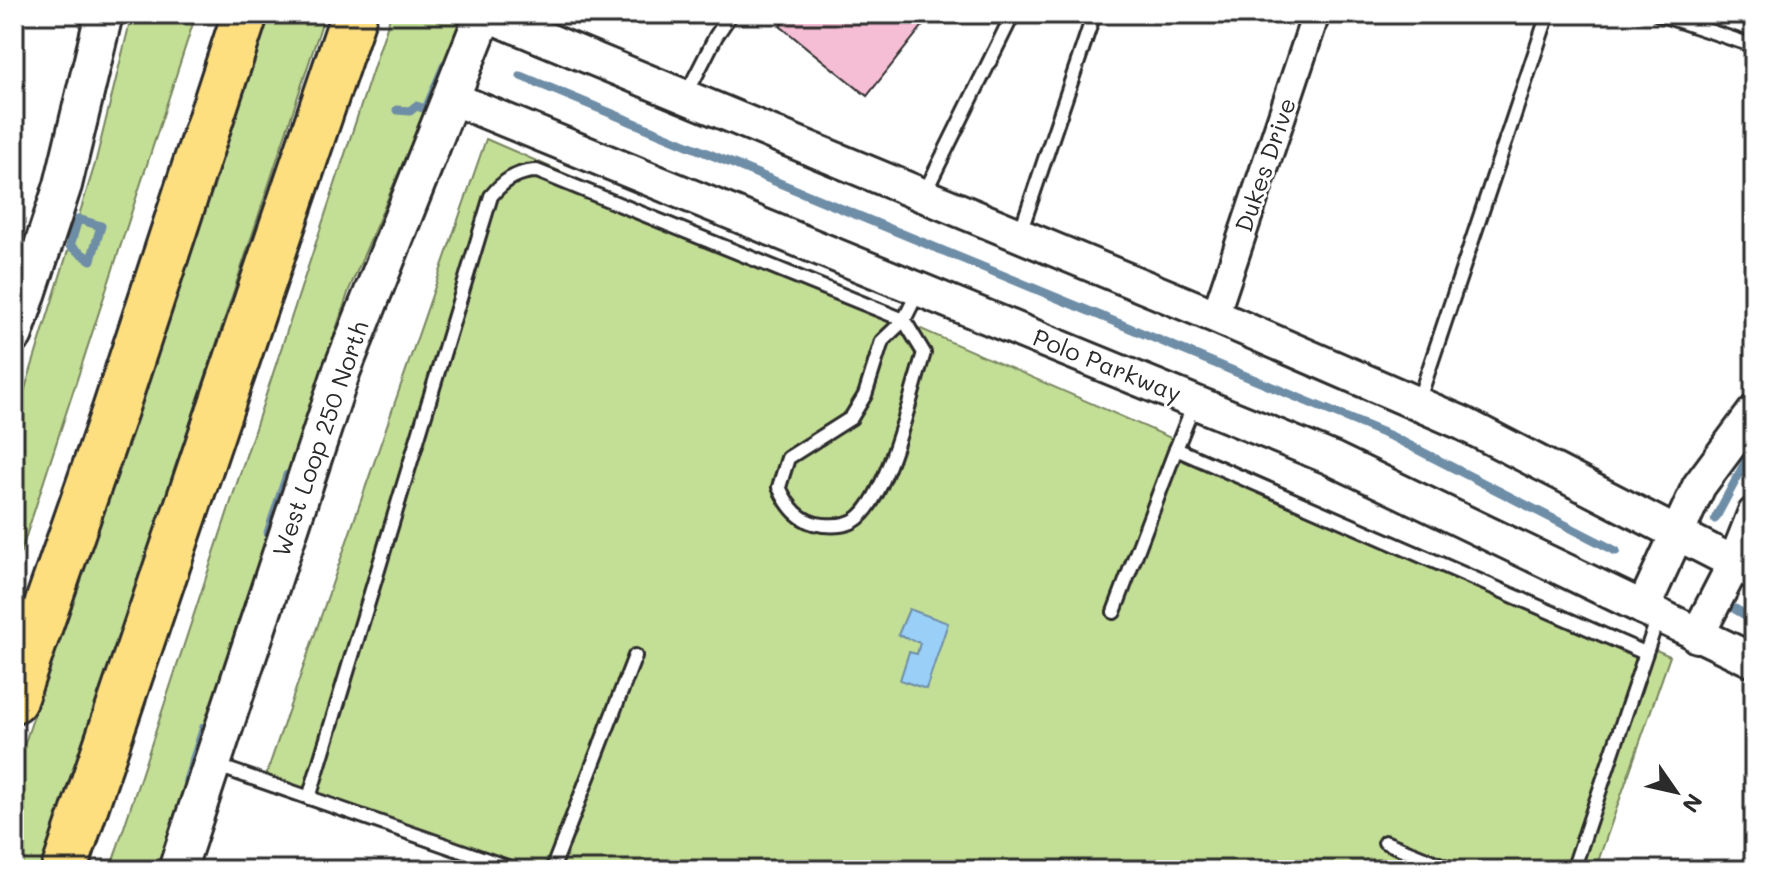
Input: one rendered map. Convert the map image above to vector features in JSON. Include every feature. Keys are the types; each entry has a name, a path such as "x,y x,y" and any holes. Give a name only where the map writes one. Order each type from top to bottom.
{"highway":[{"path":"221,85 228,14"},
{"path":"14,700 115,410 245,14"},
{"path":"64,870 354,14"}],"main road":[{"path":"14,334 63,185 104,14"},
{"name":"West Loop 250 North","path":"177,870 342,370 449,97 485,14"}],"street":[{"path":"485,14 1215,316 1418,404 1744,568"},
{"name":"Dukes Drive","path":"1215,316 1316,14"},
{"name":"Polo Parkway","path":"449,97 1331,458 1754,661"},
{"path":"1651,612 1678,534 1699,486 1754,412"},
{"path":"1697,636 1744,568 1754,514"}],"lane":[{"path":"685,97 710,46 731,14"},
{"path":"923,196 1013,14"},
{"path":"1019,236 1094,14"},
{"path":"1418,404 1548,14"},
{"path":"1658,14 1754,46"},
{"path":"309,798 491,196 498,187 526,171 537,171 904,320 924,353 881,487 857,519 837,527 815,524 788,507 779,487 788,458 851,418 865,395 882,341 904,320 919,289"},
{"path":"1114,612 1195,402"},
{"path":"1176,449 1645,653"},
{"path":"1573,870 1645,653 1651,612"},
{"path":"552,870 635,656"},
{"path":"212,764 516,870"},
{"path":"1385,842 1454,870"}],"green space":[{"path":"132,14 196,14 14,573 14,424 95,164"},
{"path":"265,14 325,14 43,870 14,870 14,776"},
{"path":"391,14 466,14 349,290 158,870 110,870"},
{"path":"486,139 1670,656 1595,870 520,870 265,778"}],"water":[{"path":"909,609 948,623 926,689 900,680 909,652 917,654 920,643 898,635"}],"building":[{"path":"790,14 932,14 867,96 780,26"}],"waterway":[{"path":"397,110 410,111 416,106 426,109 445,64"},
{"path":"521,76 1393,437 1616,551"},
{"path":"78,219 101,226 91,260 70,246 78,219"},
{"path":"1715,519 1754,446"},
{"path":"268,533 287,475"},
{"path":"1735,609 1754,620"},
{"path":"187,780 204,727"}]}
